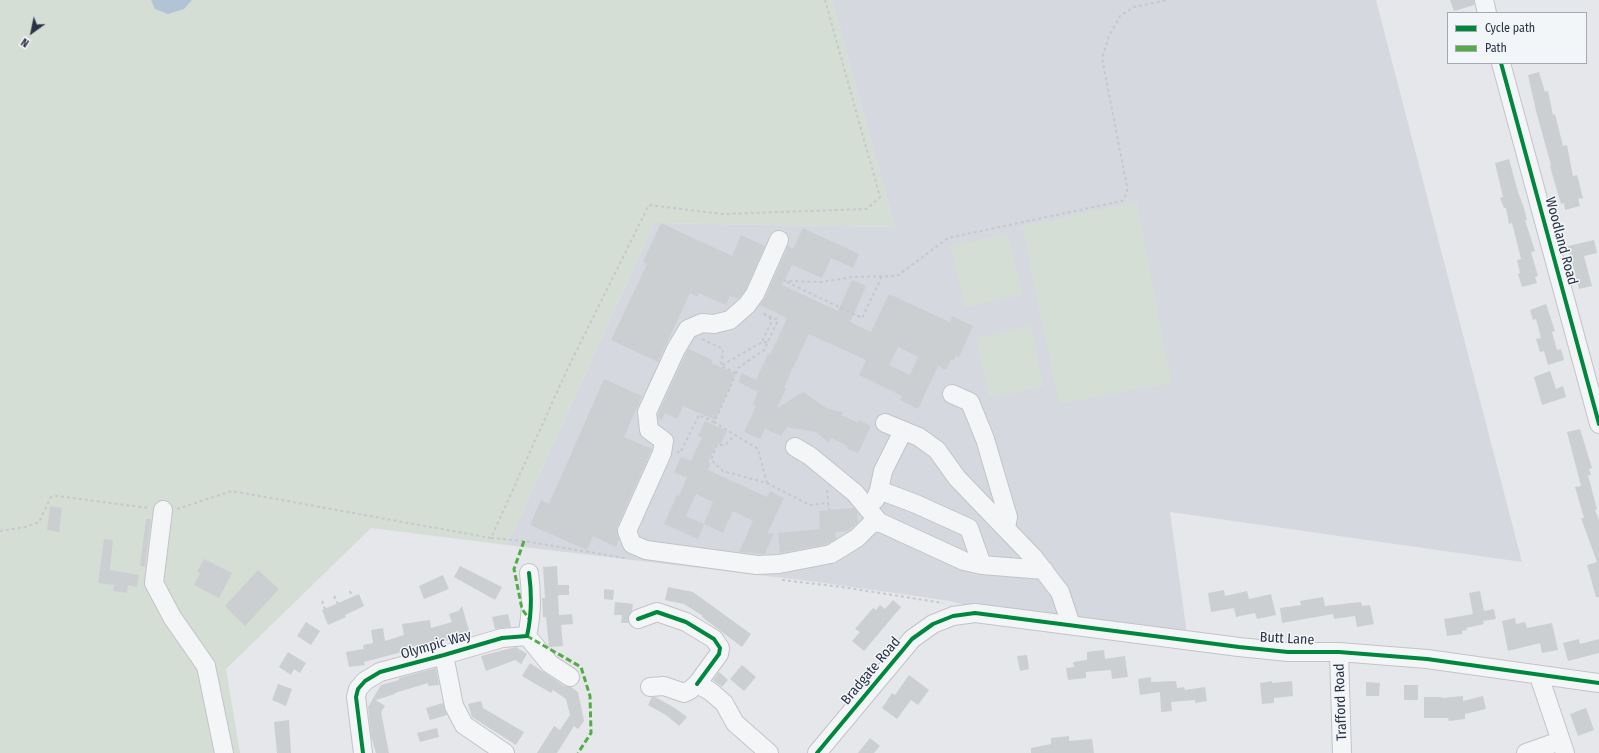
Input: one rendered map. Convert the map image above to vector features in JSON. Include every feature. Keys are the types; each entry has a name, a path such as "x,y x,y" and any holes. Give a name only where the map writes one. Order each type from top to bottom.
{"street":[{"path":"1484,0 1487,12"},
{"name":"Woodland Road","path":"1501,64 1599,424"},
{"path":"779,240 755,294 747,306 730,320 714,324 702,323 688,329 676,349 647,412 649,430 664,441 662,453 627,531 632,544 646,550 757,565 779,564 831,554 857,538 872,524 875,516 882,471 903,431"},
{"path":"952,394 970,402 973,408 985,439 1008,517 1006,528"},
{"path":"885,423 918,437 938,450 956,478 1006,528 1044,570 1060,592 1071,625"},
{"path":"795,447 810,456 849,489 875,516 951,556 982,565 1044,570"},
{"path":"879,490 916,504 969,528 982,565"},
{"path":"162,510 154,583 172,617 206,666 224,753"},
{"path":"529,573 532,596 527,636 550,664 570,677"},
{"path":"638,619 657,612 686,622 714,639 720,648 719,654 696,684 684,694 675,689 664,686 650,687"},
{"name":"Butt Lane","path":"975,613 1288,652 1339,652 1427,659 1539,676 1599,683"},
{"name":"Bradgate Road","path":"817,753 912,639 933,624 953,616 975,613"},
{"name":"Olympic Way","path":"363,753 356,697 358,689 365,681 380,672 502,638 527,636"},
{"name":"Trafford Road","path":"1339,652 1342,753"},
{"path":"444,655 454,706 464,726 505,753"},
{"path":"1526,753 1562,747 1539,676"},
{"path":"696,684 710,691 724,703 735,723 769,753"}],"path":[{"path":"0,531 26,527 40,522 51,497 56,496 169,511 232,491 491,538 567,370 649,205 722,214 867,209 880,197 825,0"},
{"path":"786,281 823,282 852,277 897,276 948,238 1122,201 1127,193 1127,187 1102,58 1110,36 1120,16 1134,7 1168,0"},
{"path":"764,272 786,281 862,318 882,276"},
{"path":"722,366 736,374 738,368 764,350 778,320 760,311 772,320 762,342"},
{"path":"686,331 723,348 722,366"},
{"path":"722,366 762,342 768,342"},
{"path":"714,422 734,379"},
{"path":"671,449 680,453 699,415 714,422 758,449 767,483"},
{"path":"735,435 725,444 717,445 711,460 723,471 767,483 810,505 828,503 829,510"},
{"path":"350,591 352,597"},
{"path":"334,596 338,604"},
{"path":"322,601 325,609"}],"shaded area":[{"path":"0,0 832,0 895,227 654,223 507,545 371,528 226,669 240,753 0,753"},
{"path":"832,0 1376,0 1522,562 1170,512 1187,634 986,610 950,601 817,582 507,545 654,223 895,227"},
{"path":"1137,202 1171,383 1059,404 1022,226"},
{"path":"1007,234 1022,295 965,307 951,246"},
{"path":"1030,325 1044,386 990,398 976,338"}],"water":[{"path":"151,0 192,0 184,9 168,14 155,9"}],"building":[{"path":"1450,0 1474,0 1474,5 1454,11"},
{"path":"1539,72 1545,92 1548,91 1553,115 1555,114 1563,146 1567,145 1573,176 1577,175 1583,198 1578,199 1580,206 1565,210 1564,203 1561,204 1553,177 1528,75"},
{"path":"1509,159 1535,251 1531,252 1538,276 1535,277 1537,283 1522,287 1518,274 1520,273 1517,260 1521,259 1512,223 1509,224 1506,208 1504,208 1500,198 1503,197 1495,163"},
{"path":"661,223 732,256 741,235 765,246 746,289 738,299 730,296 726,305 699,293 698,297 690,293 658,362 611,340 647,264 643,262"},
{"path":"803,228 859,254 853,268 831,258 822,278 792,265 782,285 838,311 852,280 866,286 850,322 871,332 889,294 950,322 952,316 973,326 959,357 956,355 954,360 951,359 946,370 938,366 918,409 900,400 902,396 859,375 866,360 809,334 784,387 786,388 777,408 803,392 828,409 843,412 841,415 858,423 859,420 871,426 858,453 846,448 848,446 831,438 829,443 816,432 787,427 781,436 765,429 760,439 744,432 756,406 753,404 758,392 738,382 742,373 756,380 768,354 770,355 787,318 760,305 765,298 788,246 793,249","holes":["898,347 918,357 910,375 889,365"]},
{"path":"1594,240 1597,253 1584,256 1592,286 1579,289 1568,246"},
{"path":"1546,304 1555,331 1552,332 1557,350 1561,349 1564,360 1548,365 1544,351 1540,352 1536,339 1541,338 1536,319 1533,320 1530,310"},
{"path":"688,349 713,360 711,363 736,374 715,420 683,406 677,419 665,413 662,420 658,418 658,414"},
{"path":"1550,371 1556,389 1563,386 1566,397 1542,405 1534,377"},
{"path":"604,379 642,396 624,437 652,449 617,527 619,539 616,547 593,536 587,550 530,525 541,500 549,504"},
{"path":"705,421 727,431 720,445 717,443 708,462 711,463 708,470 767,497 770,491 784,498 767,534 774,533 765,554 739,552 753,521 733,511 723,533 704,524 698,539 664,524 677,495 679,496 687,478 674,472 681,457 691,461 702,437 698,436","holes":["696,494 713,502 704,524 686,516"]},
{"path":"1580,429 1592,468 1589,469 1591,475 1588,475 1597,509 1595,510 1599,520 1599,597 1596,597 1587,565 1597,562 1581,518 1584,518 1575,487 1581,486 1567,432"},
{"path":"50,506 62,508 59,532 47,530"},
{"path":"854,508 857,512 858,522 848,531 835,532 836,539 827,544 780,553 778,533 820,529 819,511"},
{"path":"146,519 151,519 145,567 140,566"},
{"path":"104,539 113,540 110,570 139,575 137,587 128,585 127,593 113,591 114,585 98,583"},
{"path":"204,559 232,573 219,598 194,585 200,573 197,572"},
{"path":"460,566 502,587 495,600 454,577"},
{"path":"557,566 558,585 569,585 569,595 558,595 559,615 572,614 573,624 561,625 563,646 549,647 546,617 543,617 542,598 545,598 543,567"},
{"path":"258,570 279,589 245,626 225,606"},
{"path":"443,575 449,589 424,599 419,586"},
{"path":"668,587 693,592 751,634 742,647 702,617 703,616 684,604 665,600"},
{"path":"604,589 614,590 613,600 604,599"},
{"path":"1224,590 1225,596 1247,591 1249,599 1271,594 1276,615 1257,619 1255,613 1236,617 1234,608 1211,612 1208,593"},
{"path":"1480,591 1484,611 1494,609 1496,619 1483,621 1484,624 1466,628 1467,630 1462,631 1462,634 1447,636 1444,619 1473,614 1469,593"},
{"path":"359,594 364,606 345,615 346,617 328,625 322,610"},
{"path":"1323,597 1325,606 1361,602 1362,606 1370,605 1374,624 1357,627 1355,616 1334,619 1333,614 1282,623 1280,608 1301,605 1300,601"},
{"path":"893,600 901,607 864,651 852,641 860,632 855,629 873,608 876,610 880,605 885,609"},
{"path":"615,602 633,604 632,611 628,617 629,623 621,623 622,615 614,615"},
{"path":"462,606 470,634 364,662 365,665 349,667 346,652 364,649 363,645 373,643 371,630 383,628 385,641 404,635 402,624 430,620 431,628 452,622 449,614 458,612"},
{"path":"508,614 511,627 495,629 492,617"},
{"path":"1515,618 1516,624 1525,622 1527,628 1552,623 1558,650 1542,653 1540,643 1508,651 1502,621"},
{"path":"306,622 320,631 311,645 297,636"},
{"path":"1579,639 1580,644 1599,639 1599,653 1568,661 1563,643"},
{"path":"516,647 527,654 521,664 515,660 486,671 481,656"},
{"path":"1104,650 1105,659 1125,656 1128,677 1112,679 1111,670 1086,672 1086,678 1068,680 1066,668 1074,667 1073,662 1087,660 1087,652"},
{"path":"288,652 306,663 300,673 294,669 291,675 279,667"},
{"path":"1027,655 1029,669 1020,671 1017,656"},
{"path":"530,663 564,686 571,687 578,692 584,721 578,729 574,726 557,753 537,753 554,726 560,730 570,715 566,699 553,690 551,693 522,676"},
{"path":"742,665 756,677 744,691 730,679"},
{"path":"436,668 439,685 428,686 428,683 376,700 385,706 381,712 389,753 376,753 371,736 368,707 381,685 399,680 399,678"},
{"path":"719,672 728,680 722,687 713,680"},
{"path":"909,675 929,690 918,705 911,700 897,719 882,708 892,693 895,695"},
{"path":"1151,677 1151,682 1176,681 1177,688 1184,687 1185,690 1205,687 1207,701 1195,703 1195,700 1171,702 1172,711 1161,712 1160,692 1140,695 1138,679"},
{"path":"1272,681 1272,683 1292,681 1293,696 1274,698 1274,703 1262,704 1260,683"},
{"path":"1366,682 1380,683 1379,696 1366,696"},
{"path":"278,684 292,689 286,706 272,700"},
{"path":"1404,685 1418,685 1418,700 1404,700"},
{"path":"1463,696 1463,701 1483,696 1486,709 1465,714 1465,719 1449,721 1448,718 1424,718 1424,697 1442,698"},
{"path":"652,697 655,697 675,708 687,717 679,726 666,715 648,705"},
{"path":"481,701 483,708 524,732 516,745 472,717 468,704"},
{"path":"443,703 447,715 430,720 426,708"},
{"path":"1586,708 1594,730 1578,736 1570,714"},
{"path":"289,720 291,753 277,753 274,722"},
{"path":"437,728 439,737 420,742 417,733"},
{"path":"1069,736 1069,741 1092,739 1094,753 1031,753 1031,748 1051,744 1051,738"},
{"path":"870,738 880,746 874,753 858,753"}],"marked path":[{"path":"524,541 514,569 522,609 530,620"},
{"path":"527,636 581,667 590,696 591,733 578,753"}],"cycle path":[{"path":"1501,64 1599,424"},
{"path":"363,753 356,697 358,689 365,681 380,672 502,638 527,636 531,604 529,573"},
{"path":"638,619 657,612 686,622 714,639 720,648 719,654 697,684"},
{"path":"817,753 912,639 933,624 953,616 975,613 1288,652 1339,652 1427,659 1599,683"}]}
